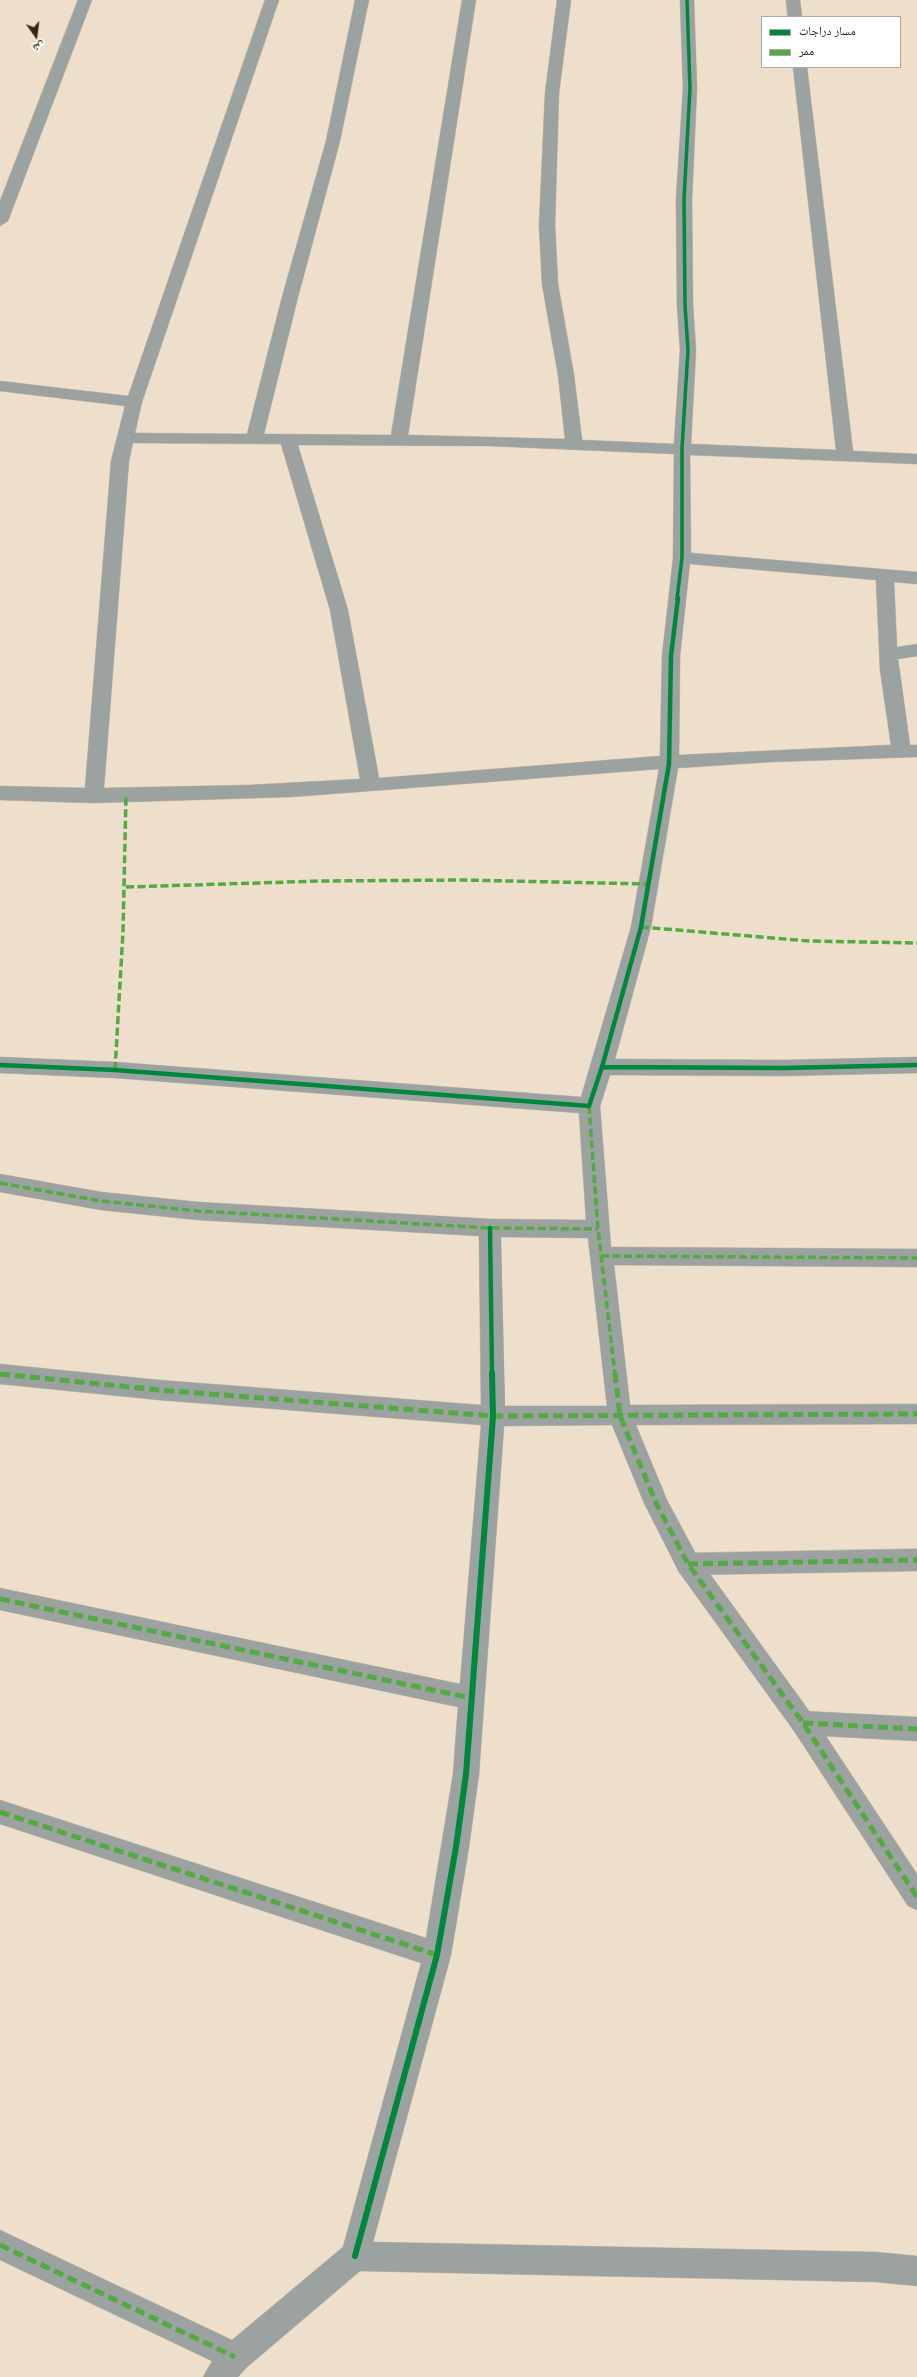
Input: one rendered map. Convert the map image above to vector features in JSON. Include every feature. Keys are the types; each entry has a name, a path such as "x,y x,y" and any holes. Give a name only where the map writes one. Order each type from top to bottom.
{"street":[{"path":"0,222 85,0"},
{"path":"94,796 120,461 134,402 272,0"},
{"path":"255,437 290,297 333,140 362,0"},
{"path":"399,440 469,0"},
{"path":"564,0 552,92 550,186 547,225 550,284 566,375 574,444"},
{"path":"686,0 690,88 684,199 685,305 688,350 682,448 682,558 671,656 669,764 641,927 602,1067 589,1106 598,1229 620,1416 656,1504 688,1564 803,1723 917,1897"},
{"path":"793,0 795,16"},
{"path":"800,68 845,456"},
{"path":"0,386 134,402"},
{"path":"126,438 255,437 574,444 917,459"},
{"path":"288,438 339,610 371,786"},
{"path":"682,558 917,578"},
{"path":"0,794 94,796 371,786 852,752 909,751 888,655 885,575"},
{"path":"888,655 917,650"},
{"path":"602,1067 783,1068 917,1064"},
{"path":"0,1065 114,1070 589,1106"},
{"path":"0,1183 101,1201 198,1211 490,1228 598,1229"},
{"path":"0,2245 227,2367 355,2256 437,1955 456,1847 466,1774 492,1416 490,1228"},
{"path":"601,1256 917,1258"},
{"path":"0,1374 159,1390 492,1416 917,1414"},
{"path":"688,1564 917,1560"},
{"path":"0,1599 471,1698"},
{"path":"803,1723 917,1729"},
{"path":"0,1812 437,1955"},
{"path":"355,2256 876,2267 917,2271"}],"marked path":[{"path":"115,1070 123,932 126,795"},
{"path":"126,887 322,881 463,880 648,884"},
{"path":"641,927 809,941 917,943"},
{"path":"589,1106 598,1229 620,1416 656,1503 688,1564 803,1723 917,1897"},
{"path":"0,1183 101,1201 198,1211 490,1228 598,1229"},
{"path":"601,1256 917,1258"},
{"path":"0,1374 159,1390 493,1416 917,1414"},
{"path":"688,1564 917,1560"},
{"path":"0,1599 471,1698"},
{"path":"803,1723 917,1729"},
{"path":"0,1812 437,1955"},
{"path":"0,2245 235,2357"}],"cycle path":[{"path":"602,1067 641,927 669,764 671,656 682,558 682,448 688,350 685,305 684,199 690,88 687,0"},
{"path":"0,1065 115,1070 589,1106 602,1067 783,1068 917,1065"},
{"path":"355,2256 437,1955 456,1847 466,1774 493,1416 490,1228"}]}
